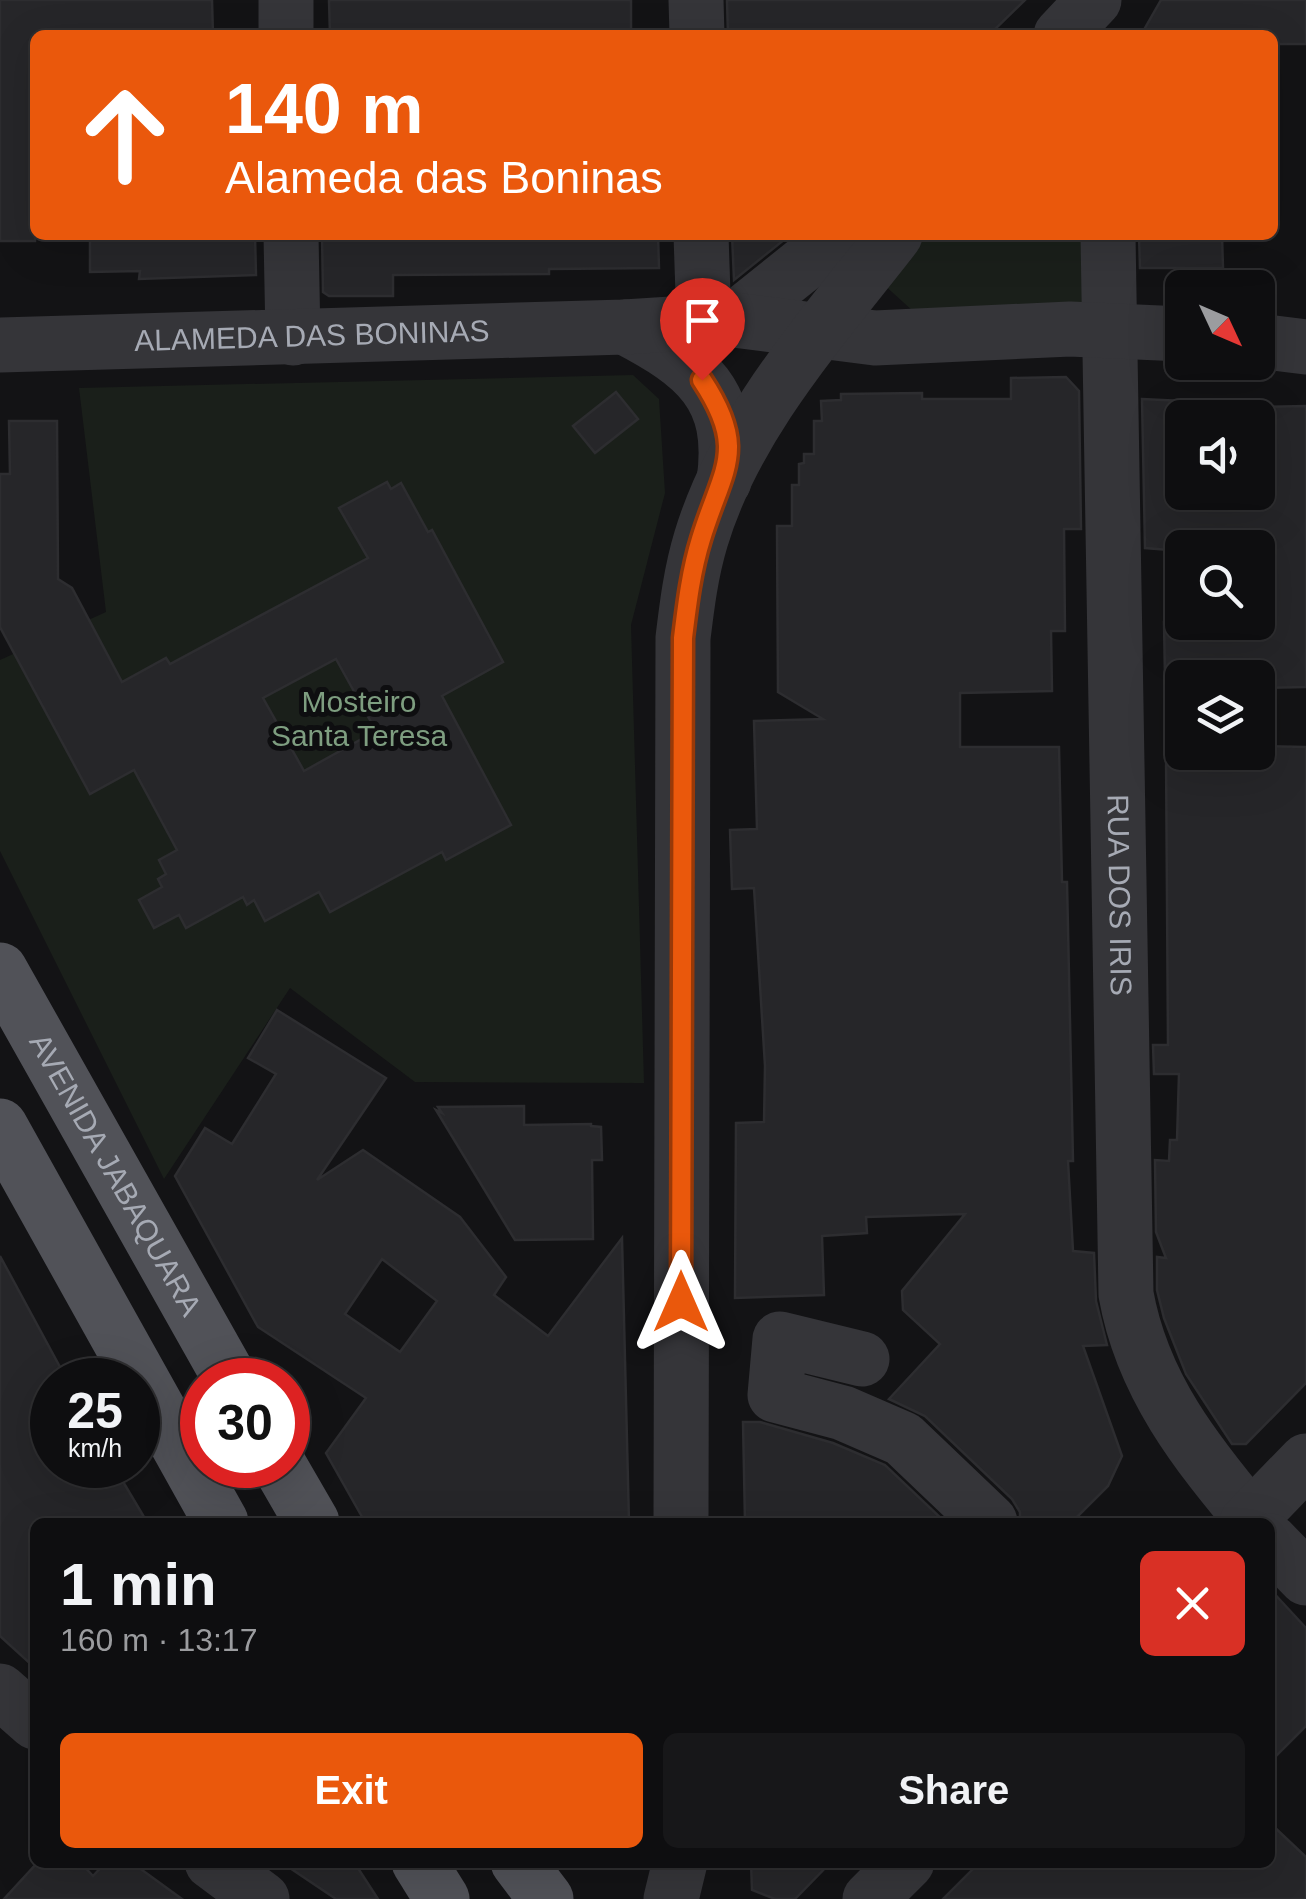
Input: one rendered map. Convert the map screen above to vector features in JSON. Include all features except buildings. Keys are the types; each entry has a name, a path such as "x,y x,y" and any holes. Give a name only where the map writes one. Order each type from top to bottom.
{"main road":[{"name":"AVENIDA JABAQUARA","path":"0,970 219,1358"},
{"path":"0,1126 218,1518"},
{"path":"292,1488 310,1518"},
{"path":"423,1868 442,1899"},
{"path":"523,1868 546,1899"}],"street":[{"path":"286,0 286,30"},
{"path":"696,0 696,30"},
{"path":"1066,30 1094,0"},
{"path":"1105,0 1106,30"},
{"path":"291,240 293,338"},
{"path":"702,240 719,321 833,240"},
{"path":"680,1518 683,638 688,592 701,538 724,481 766,404 891,240"},
{"name":"RUA DOS IRIS","path":"1108,240 1126,1294 1134,1336 1160,1397 1250,1518"},
{"name":"ALAMEDA DAS BONINAS","path":"0,345 719,321 875,338 1110,329 1165,333"},
{"path":"625,327 675,356 702,380 722,410 728,436 724,481"},
{"path":"1275,343 1306,347"},
{"path":"862,1359 780,1339 775,1395 843,1413 903,1439 986,1518"},
{"path":"1262,1518 1306,1461"},
{"name":"RUA DOS IRIS","path":"1275,1546 1306,1578"},
{"path":"0,1690 30,1717"},
{"path":"220,1868 262,1899"},
{"path":"672,1899 679,1868"},
{"path":"870,1899 901,1868"}],"green space":[{"path":"921,240 1084,240 1082,306 914,312 882,283"},
{"name":"Mosteiro Santa Teresa","path":"633,375 659,399 665,493 631,625 644,1083 415,1082 290,988 164,1179 0,851 0,660 106,612 79,388"}],"route":[{"path":"681,1302 683,638 688,592 701,538 724,481 728,454 722,410 702,380"}]}
